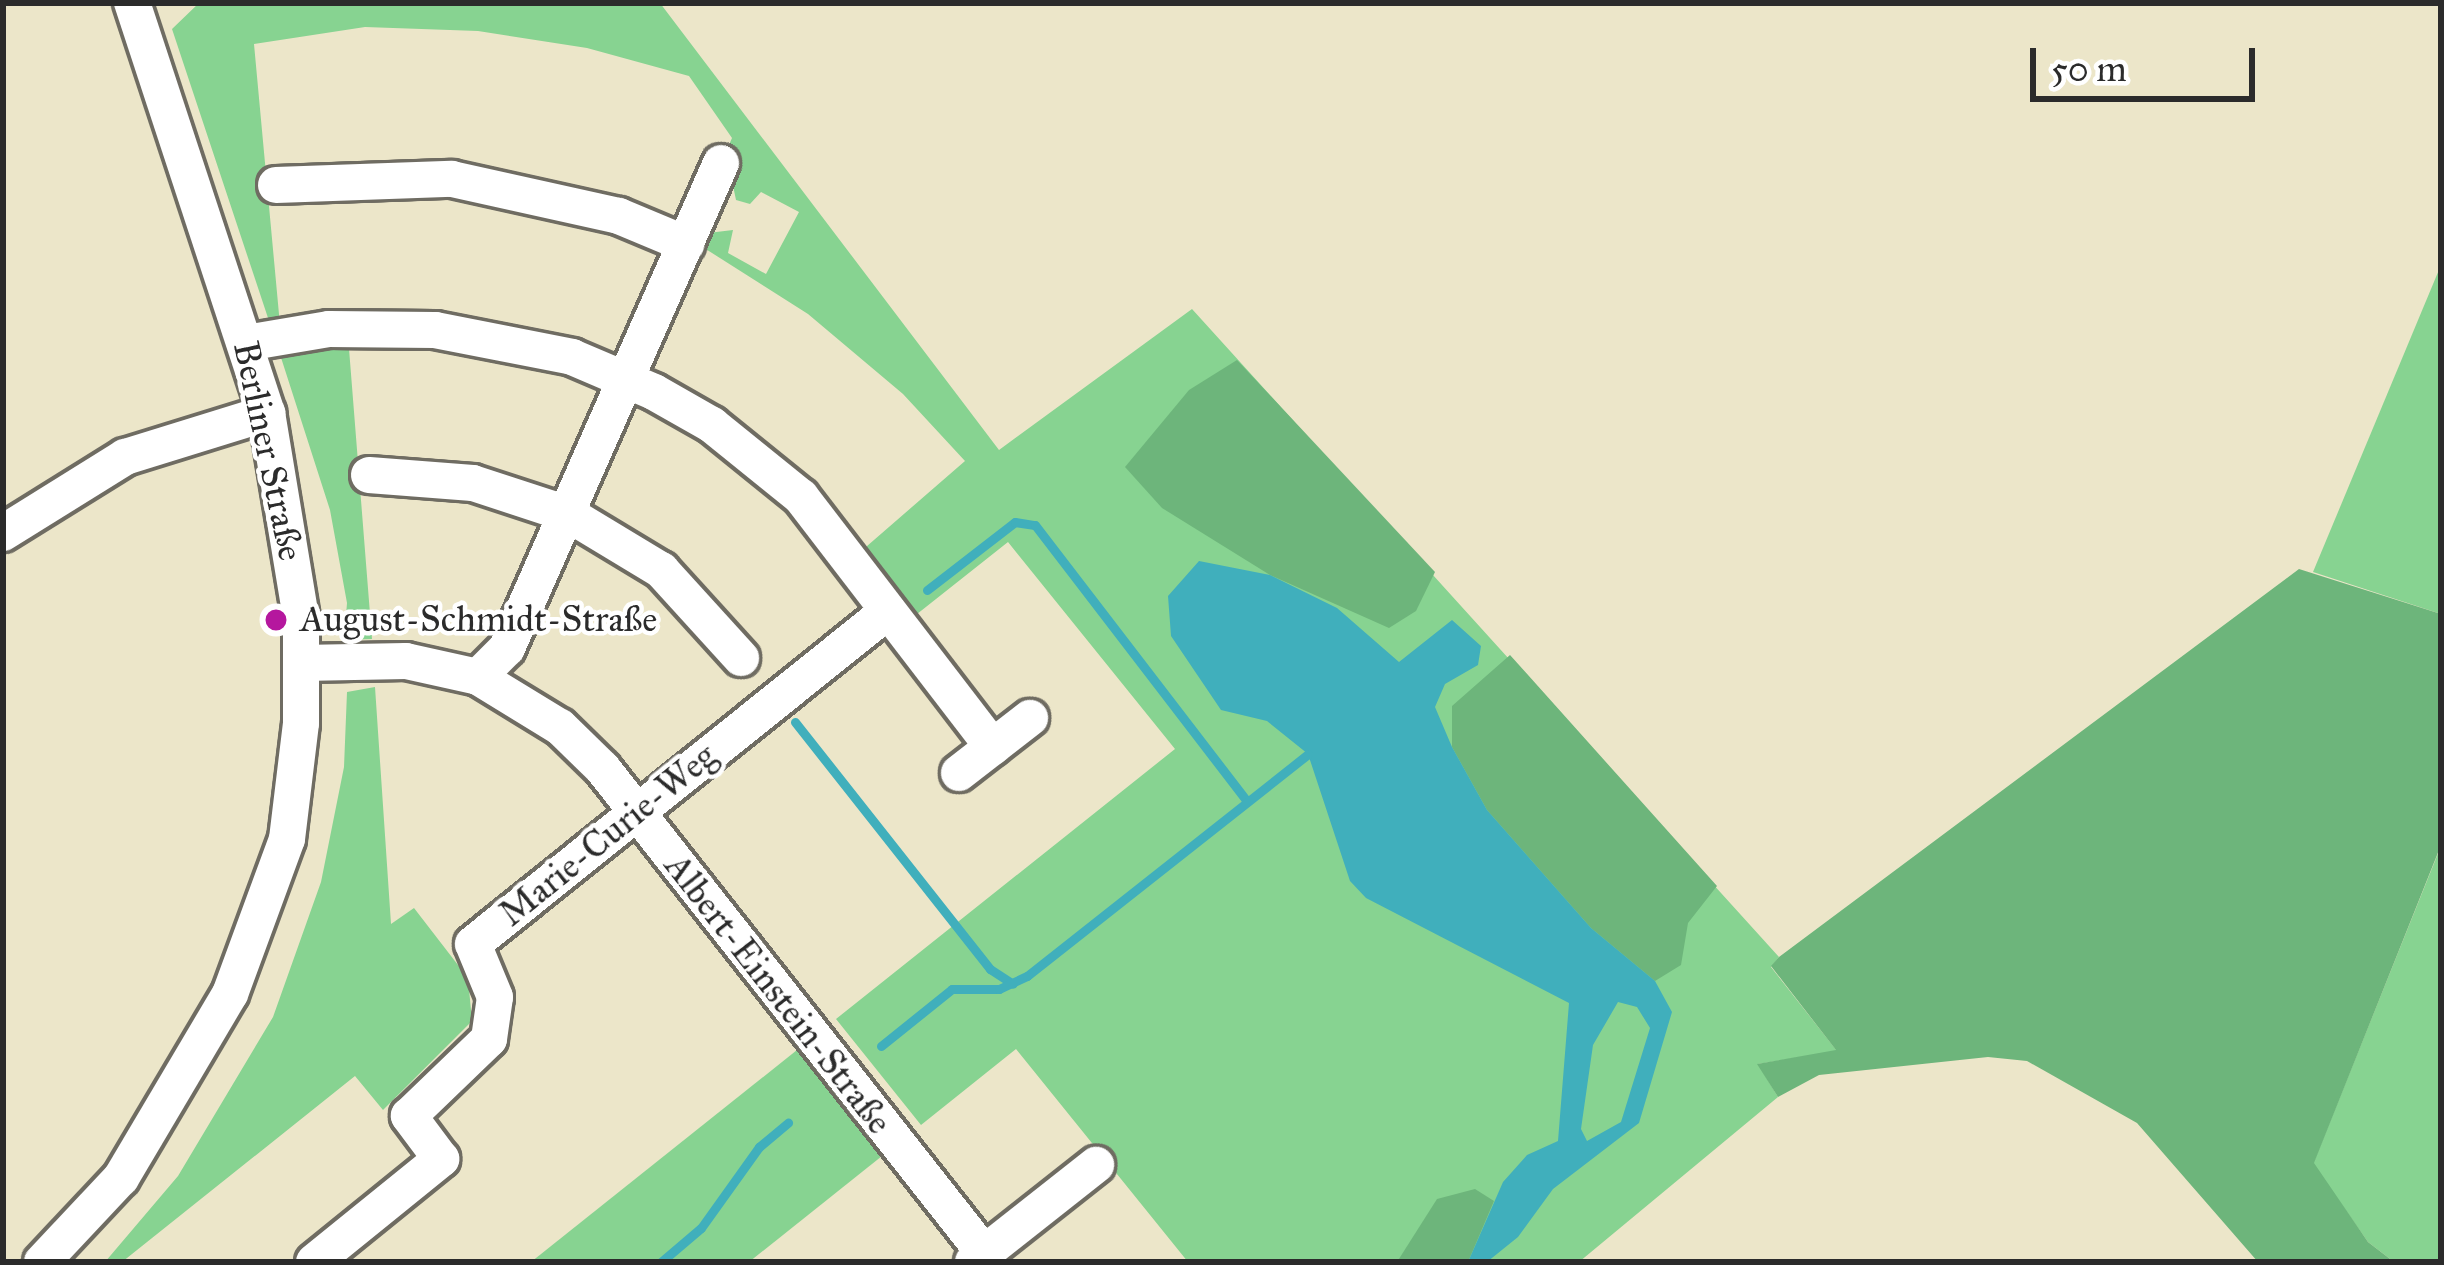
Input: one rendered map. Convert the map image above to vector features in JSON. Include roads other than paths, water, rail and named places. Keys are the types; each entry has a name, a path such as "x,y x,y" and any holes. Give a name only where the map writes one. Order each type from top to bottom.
{"street":[{"name":"Berliner Straße","path":"42,1262 135,1157 230,994 264,912 287,839 302,663 267,413 132,3"},
{"path":"478,677 501,659 568,514 623,376 722,163"},
{"path":"276,185 452,178 619,216 686,244"},
{"path":"246,344 329,329 435,330 515,341 623,376 712,425 801,497 993,747"},
{"path":"3,533 125,457 267,413"},
{"path":"369,475 473,483 568,514 661,570 741,658"},
{"name":"Marie-Curie-Weg","path":"314,1262 441,1159 410,1116 489,1039 495,997 473,944 888,610"},
{"name":"Albert-Einstein-Straße","path":"302,663 406,661 478,677 560,727 992,1255 1096,1166"},
{"path":"959,773 1030,718"}],"water":[{"path":"1199,561 1270,575 1337,608 1399,662 1452,620 1481,646 1478,665 1445,684 1435,707 1487,810 1591,928 1655,981 1672,1012 1639,1123 1553,1189 1518,1237 1487,1262 1468,1262 1503,1182 1527,1155 1558,1141 1569,1003 1366,898 1350,881 1308,754 1267,721 1221,710 1171,636 1168,596","holes":["1618,1002 1637,1007 1650,1028 1621,1122 1587,1141 1581,1129 1593,1045"]}],"waterway":[{"path":"927,590 1015,522 1035,525 1246,800"},
{"path":"795,722 990,969 1013,984"},
{"path":"881,1046 952,989 999,989 1027,976 1308,754"},
{"path":"661,1262 701,1228 759,1147 788,1123"}],"place":[{"name":"August-Schmidt-Straße","path":"276,620"}]}
